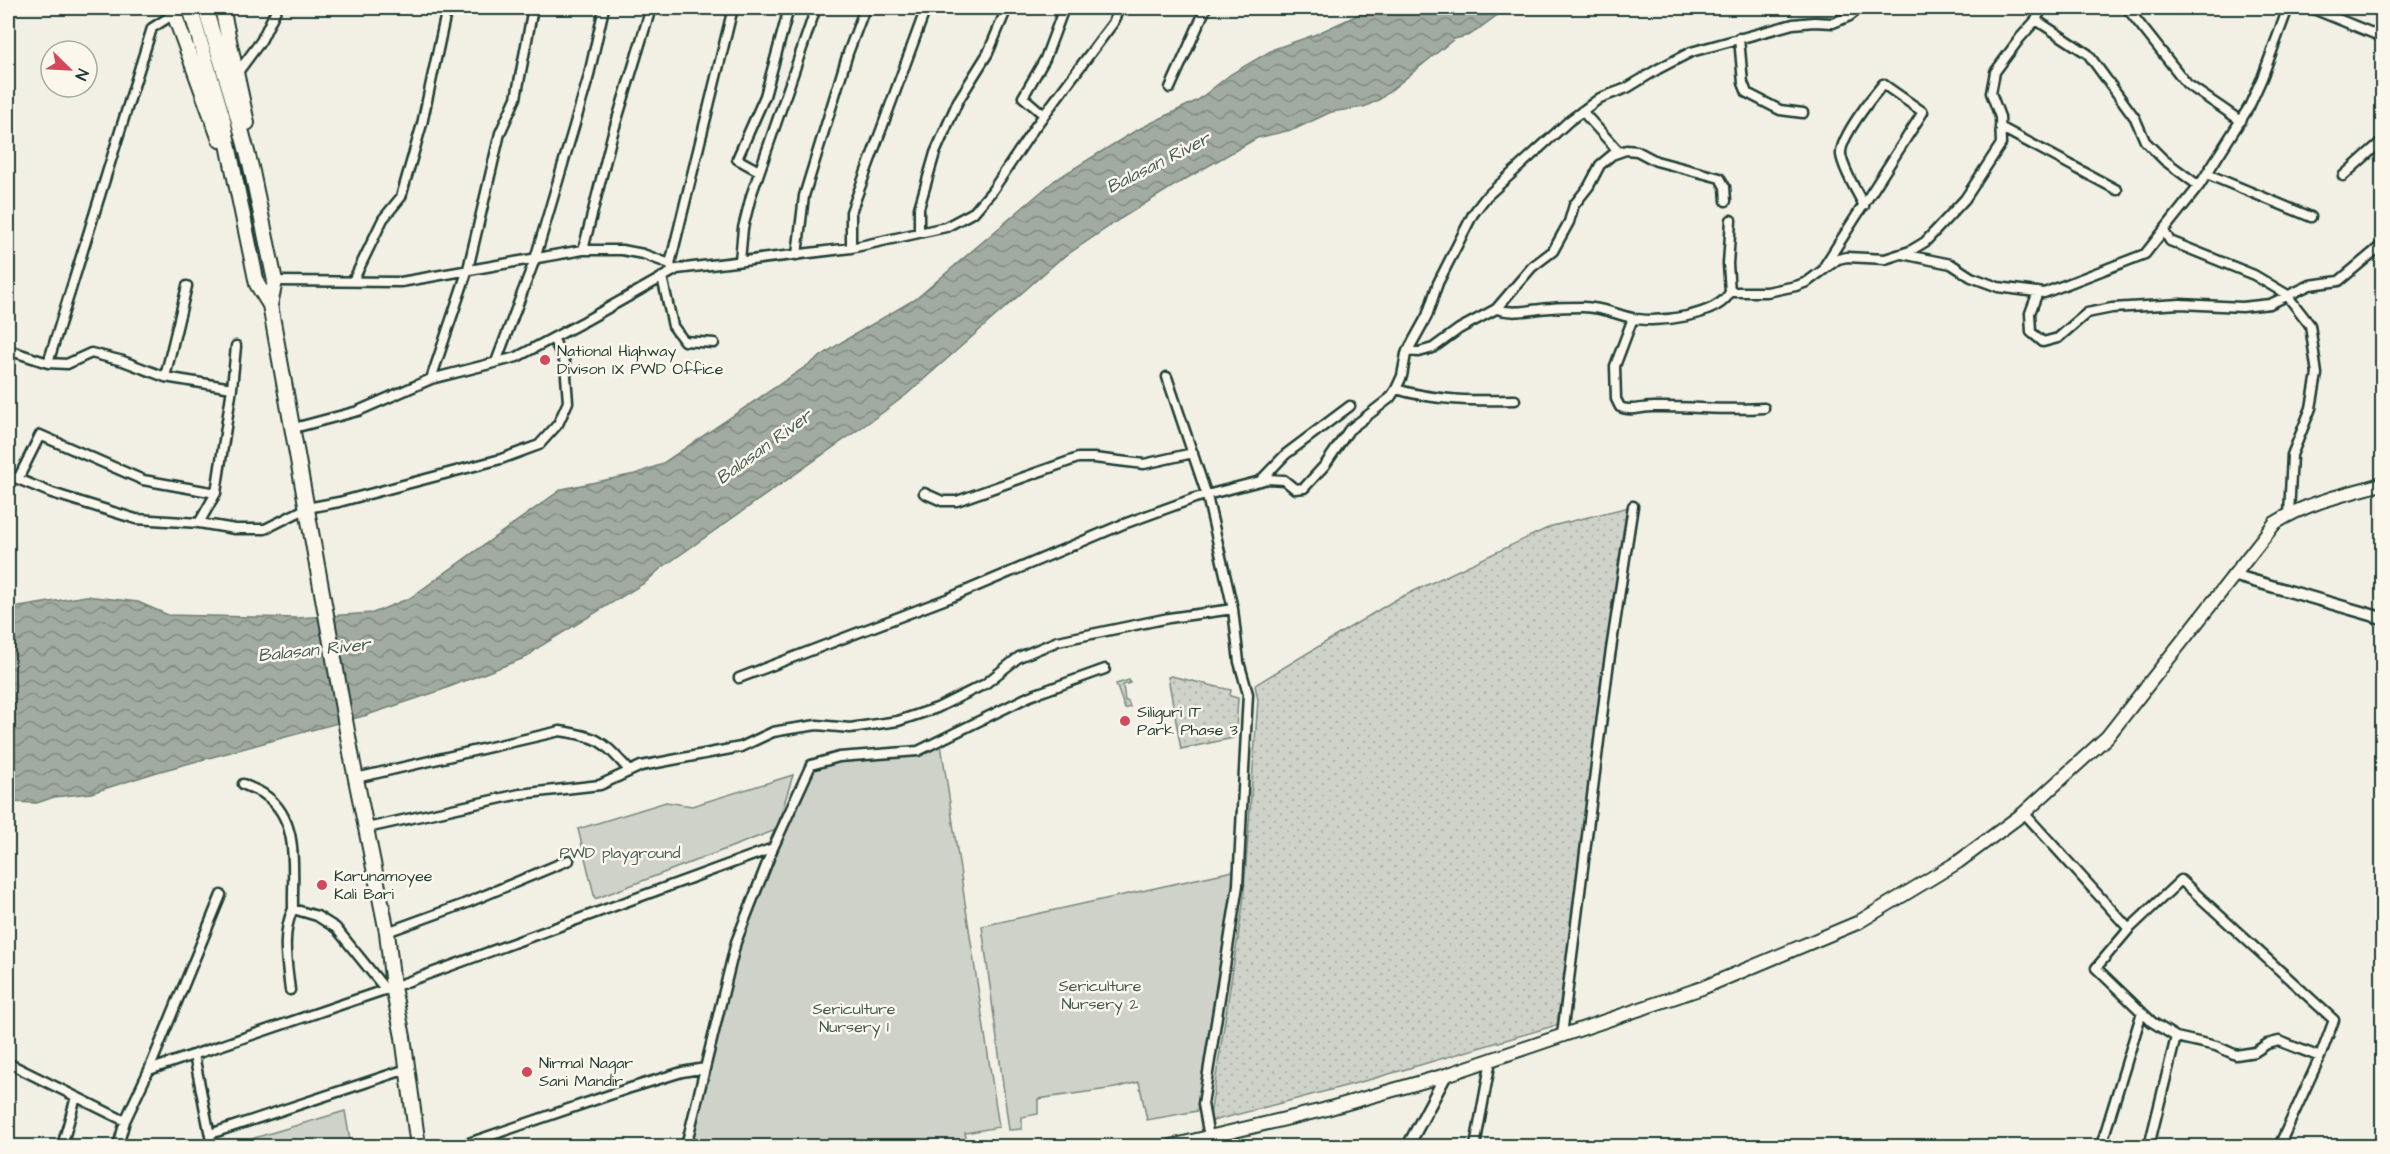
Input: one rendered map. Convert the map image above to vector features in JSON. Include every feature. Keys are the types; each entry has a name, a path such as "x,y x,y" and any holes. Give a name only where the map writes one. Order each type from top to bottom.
{"highway":[{"path":"190,8 204,26 250,167 275,281 270,305"},
{"path":"205,8 204,26 214,83 235,172 257,284 270,305 294,428 354,771 387,932 389,988 407,1069 418,1146"},
{"path":"222,8 238,72 254,162 250,167"},
{"path":"173,11 229,170 235,172"}],"main road":[{"path":"1171,1146 1323,1110 1446,1075 1702,988 1857,923 1958,862 2024,813 2107,737 2275,523 2289,514 2338,496 2382,484"}],"street":[{"path":"238,72 261,41 277,8"},
{"path":"353,281 383,219 401,197 422,124 447,8"},
{"path":"431,379 468,269 500,133 516,98 533,8"},
{"path":"496,362 535,259 588,79 604,8"},
{"path":"583,250 612,136 651,8"},
{"path":"294,428 358,411 431,379 517,357 662,277 671,268 733,8"},
{"path":"759,171 737,159 765,96 789,8"},
{"path":"740,261 743,228 759,171 816,8"},
{"path":"797,255 804,196 848,53 865,8"},
{"path":"851,249 851,212 926,8"},
{"path":"919,233 919,208 935,153 958,101 988,53 1007,8"},
{"path":"1044,115 1023,97 1045,58 1064,8"},
{"path":"275,281 401,282 583,250 622,250 643,254 677,269 851,249 946,227 974,212 992,191 1044,115 1113,23 1119,8"},
{"path":"1170,88 1206,8"},
{"path":"739,678 950,598 1121,525 1195,498 1276,479 1284,480 1295,489 1304,488 1325,465 1349,430 1390,398 1396,389 1402,376 1407,351 1427,316 1438,283 1473,214 1486,197 1582,111 1600,98 1628,88 1684,56 1708,46 1801,22 1833,24 1860,8"},
{"path":"1730,292 1767,292 1796,286 1807,282 1833,262 1847,257 1881,259 1902,254 1924,242 1965,199 2001,144 2000,117 1991,93 1995,72 2036,20 2042,8"},
{"path":"2127,8 2187,84 2241,121"},
{"path":"1902,254 1951,264 1971,277 1998,287 2044,293 2145,254 2199,186 2241,121 2262,78 2288,8"},
{"path":"2311,8 2382,37"},
{"path":"48,363 152,28 173,11"},
{"path":"2036,20 2088,54 2135,118 2145,141 2164,160 2199,186"},
{"path":"1739,38 1743,83 1747,93 1780,110 1803,113"},
{"path":"1822,269 1864,206 1923,112 1883,84 1862,112 1841,148 1842,158 1864,206"},
{"path":"1582,111 1619,152"},
{"path":"2000,127 2118,190"},
{"path":"2343,176 2382,141"},
{"path":"1407,351 1419,352 1433,348 1459,329 1496,309 1532,267 1553,251 1569,222 1574,205 1589,186 1596,171 1607,158 1619,152 1637,151 1656,160 1720,178 1725,187 1726,201"},
{"path":"2207,174 2311,217"},
{"path":"1496,309 1518,312 1586,307 1609,310 1633,318 1664,320 1718,306 1726,300 1730,292 1728,264 1731,220"},
{"path":"2164,231 2170,241 2254,274 2286,294 2310,325 2317,374 2311,408 2292,455 2289,514"},
{"path":"2037,292 2030,313 2031,332 2043,342 2058,338 2087,313 2112,308 2180,304 2242,307 2270,304 2286,294 2310,285 2339,281 2382,245"},
{"path":"662,277 674,326 684,341 714,343"},
{"path":"165,377 187,286"},
{"path":"1633,318 1615,366 1616,399 1620,407 1628,409 1653,406 1740,410 1764,408"},
{"path":"8,475 52,493 104,507 136,519 199,523 235,529 265,529 307,508 339,502 501,459 538,445 558,424 568,402 566,363 553,338"},
{"path":"199,523 216,493 236,346"},
{"path":"8,350 48,363 67,364 91,353 123,361 165,377 232,388"},
{"path":"1167,377 1207,496 1233,609 1239,662 1247,687 1238,885 1203,1104 1209,1137"},
{"path":"1396,389 1418,395 1470,402 1515,400"},
{"path":"1260,482 1286,454 1350,406"},
{"path":"18,480 40,435 143,480 216,493"},
{"path":"924,493 949,502 1078,458 1143,464 1193,453"},
{"path":"1562,1035 1608,669 1633,506"},
{"path":"2233,575 2382,618"},
{"path":"367,828 520,795 600,785 641,766 741,747 773,732 817,725 850,728 898,721 937,708 986,684 1019,657 1058,641 1169,618 1233,609"},
{"path":"686,1146 736,942 773,848 806,772 814,762 839,757 918,751 1030,696 1105,669"},
{"path":"354,771 560,731 590,736 605,744 630,771"},
{"path":"243,784 264,794 280,809 292,835 293,909 286,945 290,990"},
{"path":"2024,813 2129,929"},
{"path":"149,1070 389,988 773,848"},
{"path":"387,932 464,904 569,860"},
{"path":"2279,1146 2320,1057 2334,1020 2181,880 2129,929 2096,968 2142,1012 2176,1037 2216,1046 2236,1054 2255,1052 2267,1044 2279,1041 2320,1057"},
{"path":"118,1146 125,1122 149,1070 221,895"},
{"path":"293,909 317,916 336,927 389,988"},
{"path":"2101,1146 2142,1012"},
{"path":"2149,1146 2176,1037"},
{"path":"194,1054 212,1146"},
{"path":"1474,1146 1491,1060"},
{"path":"8,1063 125,1122"},
{"path":"460,1146 627,1089 682,1072 705,1068"},
{"path":"210,1134 407,1069"},
{"path":"1408,1146 1446,1075"},
{"path":"62,1146 76,1097"}],"green space":[{"path":"1629,507 1557,1025 1372,1079 1209,1122 1243,904 1258,700 1255,685 1395,600 1552,526"},
{"path":"1168,677 1231,690 1230,696 1238,698 1236,729 1233,738 1181,749"},
{"path":"1129,680 1130,683 1123,685 1125,701 1128,701 1130,707 1125,709 1116,684"},
{"name":"Sericulture Nursery 1","path":"941,744 999,1127 965,1133 968,1146 689,1146 738,946 787,824 813,767 836,759 858,760 914,756"},
{"name":"PWD playground","path":"793,775 776,830 595,899 578,829 666,802 692,806"},
{"name":"Sericulture Nursery 2","path":"1233,871 1232,897 1197,1111 1147,1120 1139,1082 1115,1088 1038,1099 1038,1114 1022,1117 1022,1129 1009,1130 982,926"},
{"path":"345,1111 351,1146 256,1146 254,1138"}],"water":[{"name":"Balasan River","path":"1373,8 1507,8 1470,35 1454,39 1380,99 1364,107 1331,112 1295,129 1257,138 1120,219 1058,261 906,395 882,413 660,569 646,582 539,647 527,657 436,692 367,715 157,772 91,793 54,797 37,803 8,802 8,609 86,596 138,602 168,615 297,618 373,613 410,598 562,489 635,474 660,465 842,342 917,298 1055,180 1135,131 1198,100 1231,74 1274,49 1314,35"}],"place":[{"name":"National Highway Divison IX PWD Office","path":"545,360"},
{"name":"Siliguri IT Park Phase 3","path":"1125,721"},
{"name":"Karunamoyee Kali Bari","path":"322,885"},
{"name":"Nirmal Nagar Sani Mandir","path":"527,1072"}]}
